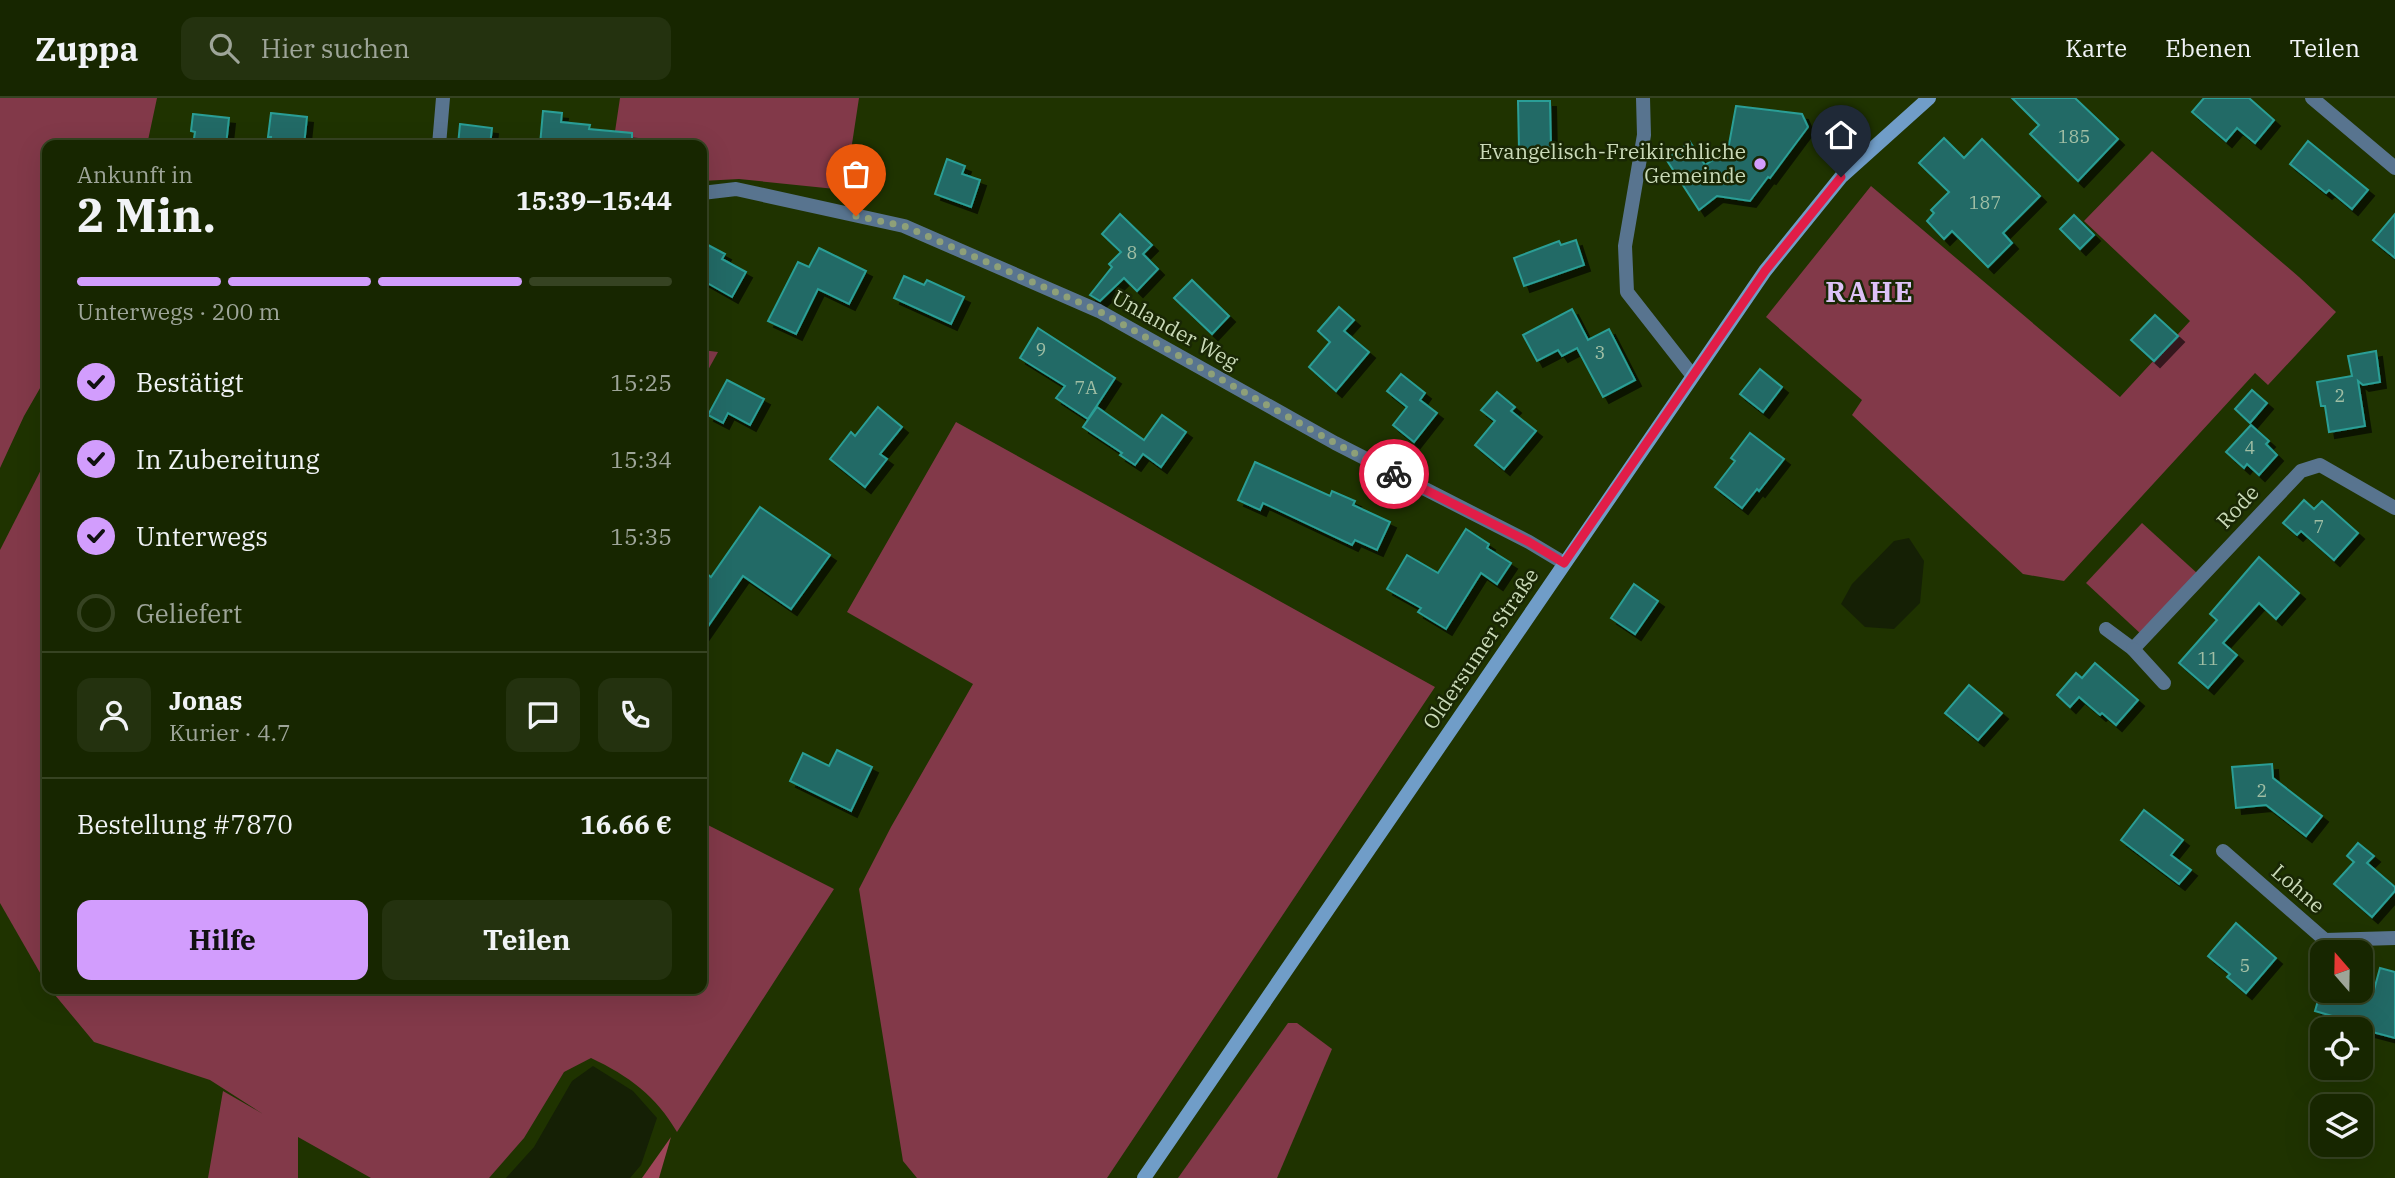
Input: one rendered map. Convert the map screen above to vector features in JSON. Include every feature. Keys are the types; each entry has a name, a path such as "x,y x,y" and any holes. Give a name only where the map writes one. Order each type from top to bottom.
{"main road":[{"name":"Oldersumer Straße","path":"1144,1178 1765,271 1841,177 1929,98"}],"street":[{"path":"439,140 443,98"},
{"path":"1643,98 1644,135 1625,246 1627,292 1692,375"},
{"path":"2312,98 2395,169"},
{"name":"Unlander Weg","path":"707,192 736,189 904,226 1099,311 1335,443 1529,542 1564,563"},
{"name":"Rode","path":"2133,649 2301,471 2320,465 2395,508"},
{"path":"2106,629 2133,649 2164,683"},
{"name":"Lohne","path":"2222,851 2325,940 2395,938"}],"shaded area":[{"path":"0,98 157,98 148,140 42,140 42,385 0,468"},
{"path":"620,98 859,98 845,190 739,179 707,181 707,140 614,140"},
{"path":"2152,151 2336,312 2268,385 2255,373 2064,581 2023,574 1852,415 1862,400 1766,317 1871,186 2120,397 2190,321 2084,221"},
{"path":"707,351 718,352 707,372"},
{"path":"956,422 1435,687 1107,1178 917,1178 903,1161 859,889 891,827 973,684 847,612"},
{"path":"42,468 42,976 0,903 0,550"},
{"path":"2142,523 2198,574 2141,634 2086,583"},
{"path":"1909,538 1924,561 1920,603 1894,629 1865,627 1841,604 1852,584 1894,541"},
{"path":"707,825 834,889 677,1132 660,1108 640,1088 618,1072 591,1058 564,1072 524,1138 489,1178 371,1178 298,1137 298,1178 208,1178 223,1091 263,1114 210,1080 94,1042 54,994 707,994"},
{"path":"1288,1023 1297,1023 1332,1049 1277,1178 1178,1178"},
{"path":"593,1066 633,1091 657,1118 641,1165 630,1178 506,1178 534,1147 572,1081"},
{"path":"671,1137 659,1178 642,1178"}],"building":[{"path":"2012,98 2075,98 2118,139 2078,181 2030,134 2039,125"},
{"path":"2204,98 2249,98 2274,120 2255,143 2237,128 2226,141 2192,112"},
{"path":"1518,101 1550,101 1551,148 1519,149"},
{"path":"1736,106 1802,114 1808,127 1750,201 1717,196 1699,210 1666,159 1690,142 1705,165 1728,150"},
{"path":"543,111 562,113 561,122 590,125 589,129 632,133 632,140 540,140"},
{"path":"271,113 307,117 305,140 271,140 271,137 268,137"},
{"path":"193,114 229,118 227,140 194,140 195,132 191,131"},
{"path":"460,124 492,128 491,140 458,140"},
{"path":"1944,138 1964,158 1982,139 2040,196 2003,233 2012,243 1988,267 1952,231 1944,239 1927,221 1934,213 1931,210 1949,192 1919,163"},
{"path":"2308,141 2368,190 2352,209 2329,190 2326,193 2290,164"},
{"path":"947,159 965,166 962,174 980,180 971,207 935,194"},
{"path":"1120,214 1152,245 1143,254 1158,269 1137,291 1124,278 1100,301 1090,295 1112,267 1109,264 1121,252 1102,234"},
{"path":"2395,214 2395,258 2373,240"},
{"path":"2074,215 2094,235 2080,249 2060,229"},
{"path":"1576,240 1584,265 1524,286 1514,258 1559,241 1561,245"},
{"path":"707,247 725,254 722,259 746,272 732,297 707,283"},
{"path":"819,248 866,271 849,304 818,289 796,334 768,321 798,262 809,267"},
{"path":"904,276 924,285 927,280 964,297 951,324 894,298"},
{"path":"1192,280 1229,316 1212,334 1174,298"},
{"path":"1339,307 1354,320 1344,331 1369,352 1336,391 1309,367 1330,342 1318,331"},
{"path":"1572,309 1588,340 1609,329 1635,380 1603,397 1577,348 1562,356 1558,350 1537,361 1523,335"},
{"path":"2155,315 2178,336 2154,361 2131,340"},
{"path":"1038,328 1115,378 1088,419 1056,398 1065,386 1020,358"},
{"path":"2376,351 2380,382 2363,385 2358,381 2365,426 2329,432 2325,406 2321,406 2317,382 2352,376 2348,356"},
{"path":"1760,369 1782,387 1763,412 1740,394"},
{"path":"1401,374 1425,393 1420,400 1437,413 1414,442 1393,425 1407,407 1387,391"},
{"path":"727,380 764,399 750,425 728,413 723,423 708,415"},
{"path":"2252,390 2267,403 2250,423 2235,409"},
{"path":"1497,392 1515,407 1511,411 1536,431 1504,469 1475,445 1495,421 1481,410"},
{"path":"878,407 902,427 880,454 887,459 865,487 830,459 851,432 855,436"},
{"path":"1097,407 1144,440 1162,415 1186,432 1161,467 1143,454 1135,465 1083,427"},
{"path":"2251,425 2269,441 2266,444 2277,455 2259,475 2247,464 2244,468 2226,452"},
{"path":"1750,433 1784,459 1742,508 1715,487 1735,461 1731,458"},
{"path":"1255,462 1330,496 1332,491 1355,501 1353,505 1390,522 1377,550 1355,540 1352,545 1263,503 1260,510 1238,500"},
{"path":"2304,500 2314,509 2322,501 2358,533 2334,560 2301,531 2297,535 2283,523"},
{"path":"760,507 830,555 791,609 743,576 707,628 707,574 711,577"},
{"path":"1466,529 1489,544 1487,548 1511,563 1497,584 1481,573 1446,629 1418,612 1421,608 1387,589 1407,555 1438,573"},
{"path":"2259,557 2299,593 2276,619 2259,603 2223,643 2237,655 2208,688 2179,663 2217,620 2210,614"},
{"path":"1634,584 1658,601 1635,634 1611,618"},
{"path":"2095,663 2138,700 2116,725 2079,697 2070,707 2057,695 2076,673 2082,678"},
{"path":"1969,685 2002,713 1978,740 1945,713"},
{"path":"837,750 872,767 851,811 790,781 803,753 829,766"},
{"path":"2272,764 2273,778 2322,816 2306,836 2266,805 2236,808 2232,767"},
{"path":"2144,810 2183,840 2171,855 2191,870 2179,884 2121,840"},
{"path":"2358,843 2374,856 2367,863 2395,887 2395,891 2372,917 2334,884 2354,862 2347,856"},
{"path":"2236,923 2276,958 2246,993 2227,977 2230,974 2208,956"},
{"path":"2380,968 2395,972 2395,1038 2373,1032 2373,1017 2336,1017 2315,1011 2317,1003 2373,1003"}],"way so far":[{"path":"856,216 904,226 1099,311 1394,474"}],"place":[{"name":"Evangelisch-Freikirchliche Gemeinde","path":"1760,164"}],"district":[{"name":"RAHE","path":"1870,292"}],"route":[{"path":"1394,474 1529,542 1564,563 1765,271 1841,177"}]}
